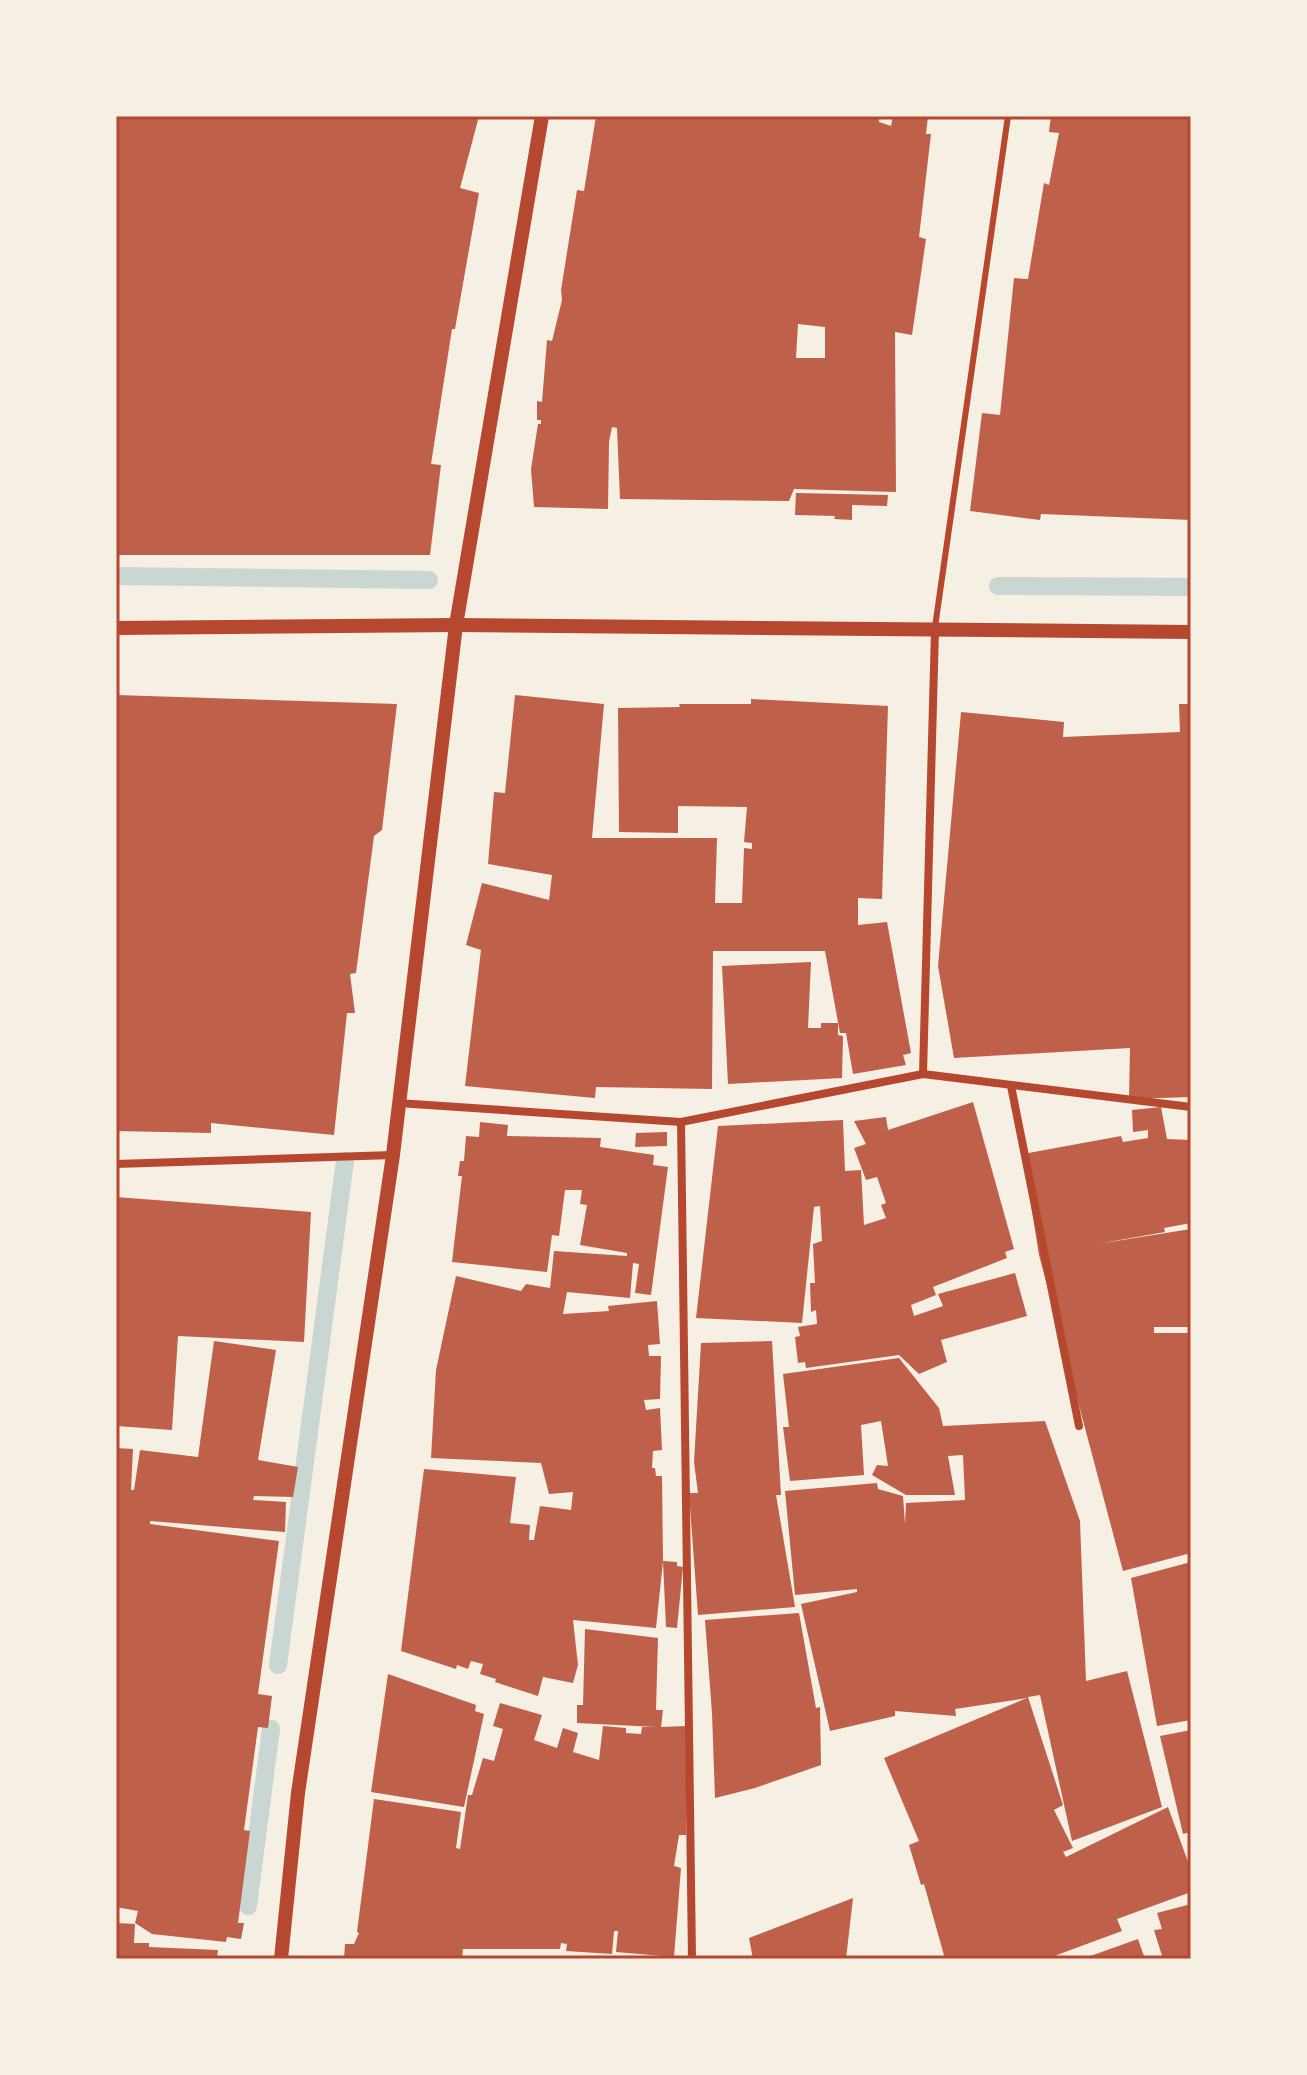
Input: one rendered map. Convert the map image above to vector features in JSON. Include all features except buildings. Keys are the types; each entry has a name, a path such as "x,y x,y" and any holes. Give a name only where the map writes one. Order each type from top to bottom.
{"street":[{"path":"281,1959 298,1793 393,1155 456,625 542,116"},
{"path":"116,628 456,625 1191,632"},
{"path":"923,1074 935,630"},
{"path":"398,1103 681,1122 923,1074 1191,1107"},
{"path":"1011,1086 1079,1426"},
{"path":"681,1122 692,1959"},
{"path":"116,1164 393,1155"}],"lane":[{"path":"935,630 1008,116"}],"waterway":[{"path":"116,576 429,580"},
{"path":"998,586 1191,587"},
{"path":"278,1665 345,1161"},
{"path":"248,1906 271,1729"}]}
